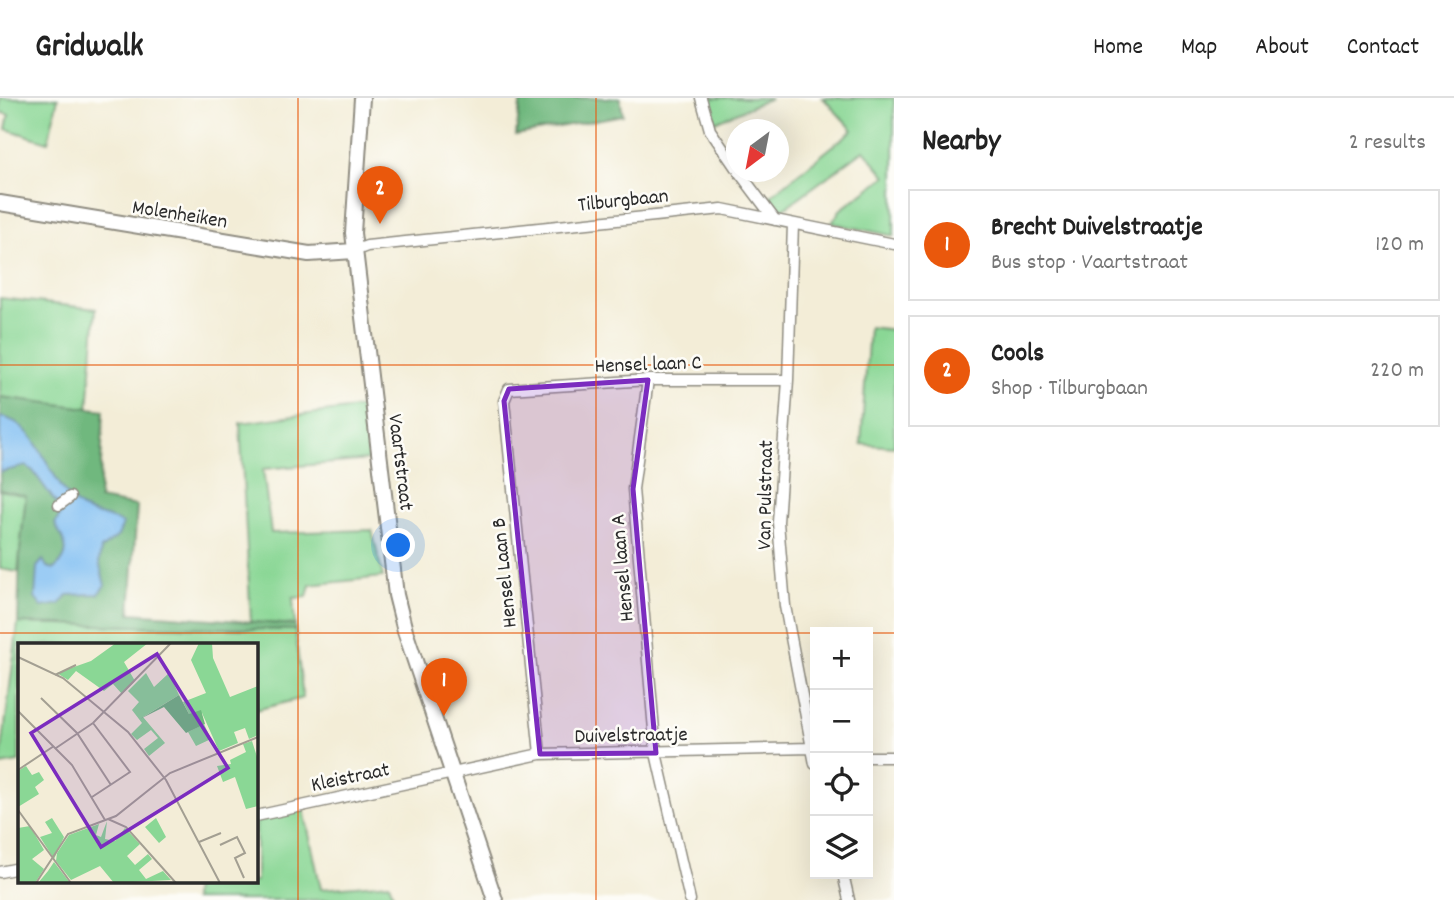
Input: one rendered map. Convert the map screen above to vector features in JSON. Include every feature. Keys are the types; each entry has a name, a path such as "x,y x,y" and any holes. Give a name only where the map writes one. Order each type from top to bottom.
{"main road":[{"name":"Vaartstraat","path":"362,98 353,233 396,595 405,631 495,900"},
{"name":"Molenheiken","path":"0,203 309,254 355,251"}],"street":[{"path":"701,98 710,130 726,153"},
{"path":"747,182 775,220"},
{"name":"Tilburgbaan","path":"355,251 367,246 722,209 894,244"},
{"name":"Van Pulstraat","path":"793,224 788,380 778,523 785,606 813,753"},
{"name":"Hensel laan C","path":"509,389 648,380 788,380"},
{"name":"Hensel laan A","path":"648,380 633,489 656,753 690,900"},
{"name":"Hensel Laan B","path":"509,389 504,401 540,754"},
{"path":"59,505 70,497"},
{"name":"Duivelstraatje","path":"453,773 540,754 656,753 810,757"},
{"path":"873,757 894,757"},
{"name":"Kleistraat","path":"257,816 453,773"},
{"path":"0,872 18,868"},
{"path":"844,879 849,900"}],"highlighted area":[{"path":"648,380 633,489 656,753 540,754 504,401 509,389"}],"green space":[{"path":"0,98 58,98 48,142 6,129 9,115 0,112"},
{"path":"521,98 620,98 623,115 516,135"},
{"path":"705,98 771,98 715,122"},
{"path":"823,98 894,98 894,236 832,223 840,210 886,176 864,150 782,210 769,197 853,130"},
{"path":"0,298 96,309 88,409 0,397"},
{"path":"869,327 894,330 894,447 861,444"},
{"path":"0,397 104,410 99,499 137,506 130,613 295,625 295,630 18,623 20,551 26,496 0,490"},
{"path":"362,407 369,460 263,469 271,533 372,530 383,577 310,585 307,597 293,598 295,625 251,622 240,423"},
{"path":"0,490 26,495 18,572 0,569"},
{"path":"18,623 295,630 303,698 257,710 257,643 18,643 18,762 0,765"},
{"path":"304,810 321,889 389,883 395,900 193,900 194,883 257,883 257,820"}],"water":[{"path":"0,417 24,428 74,502 94,514 123,524 118,536 101,549 99,562 105,585 98,594 68,595 60,604 42,607 35,598 37,567 43,560 47,567 54,569 64,558 65,547 55,524 62,511 33,471 26,466 0,472"}],"place":[{"name":"Cools","path":"380,224"},
{"name":"Brecht Duivelstraatje","path":"444,716"}]}
